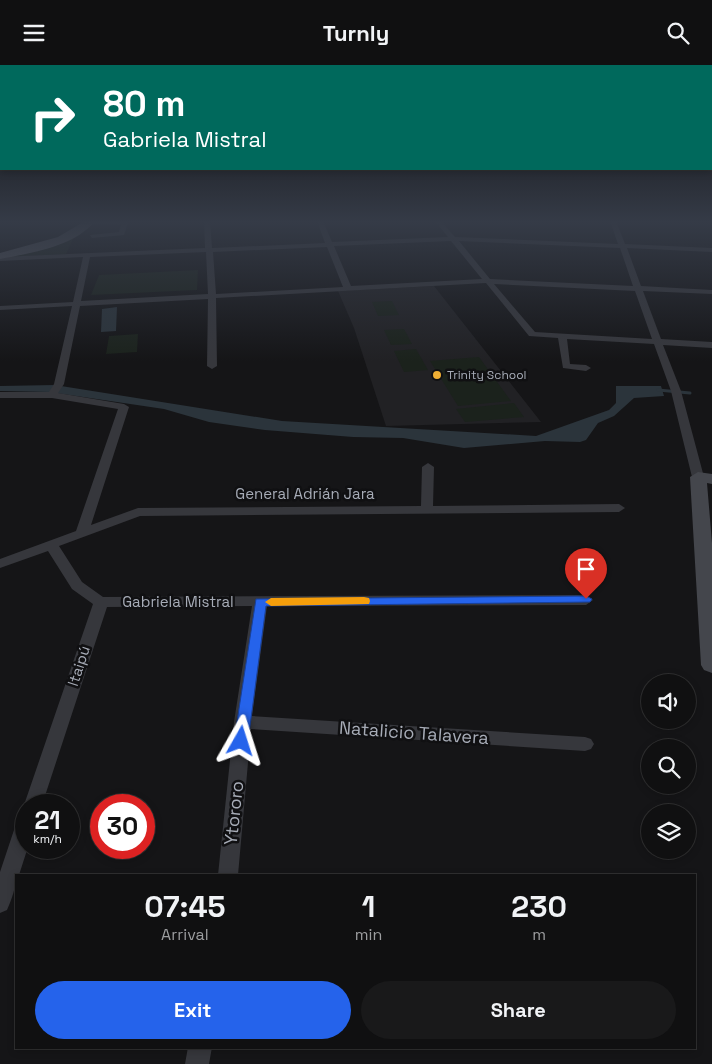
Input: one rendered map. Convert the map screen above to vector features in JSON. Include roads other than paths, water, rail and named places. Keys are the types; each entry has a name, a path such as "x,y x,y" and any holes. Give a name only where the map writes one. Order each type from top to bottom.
{"main road":[{"path":"705,478 712,665"}],"street":[{"path":"52,395 59,384 85,268"},
{"path":"211,268 212,366"},
{"path":"339,268 348,289"},
{"path":"477,268 532,334 712,345"},
{"path":"630,268 677,394 705,478"},
{"path":"0,308 488,281 712,292"},
{"path":"562,337 566,366 586,367"},
{"path":"0,395 52,395 123,406 82,533"},
{"path":"427,510 428,467"},
{"name":"General Adrián Jara","path":"0,564 126,515 157,511 619,508"},
{"path":"51,544 78,587 90,598 100,601"},
{"name":"Gabriela Mistral","path":"100,601 260,602 586,599"},
{"name":"Itaipú","path":"37,794 100,601"},
{"name":"Ytororo","path":"228,874 243,722 260,602"},
{"name":"Natalicio Talavera","path":"243,722 585,744"},
{"path":"0,903 15,857"},
{"path":"197,1064 200,1049"}],"waterway":[{"path":"658,390 690,393"}],"place":[{"name":"Trinity School","path":"437,375"}]}
